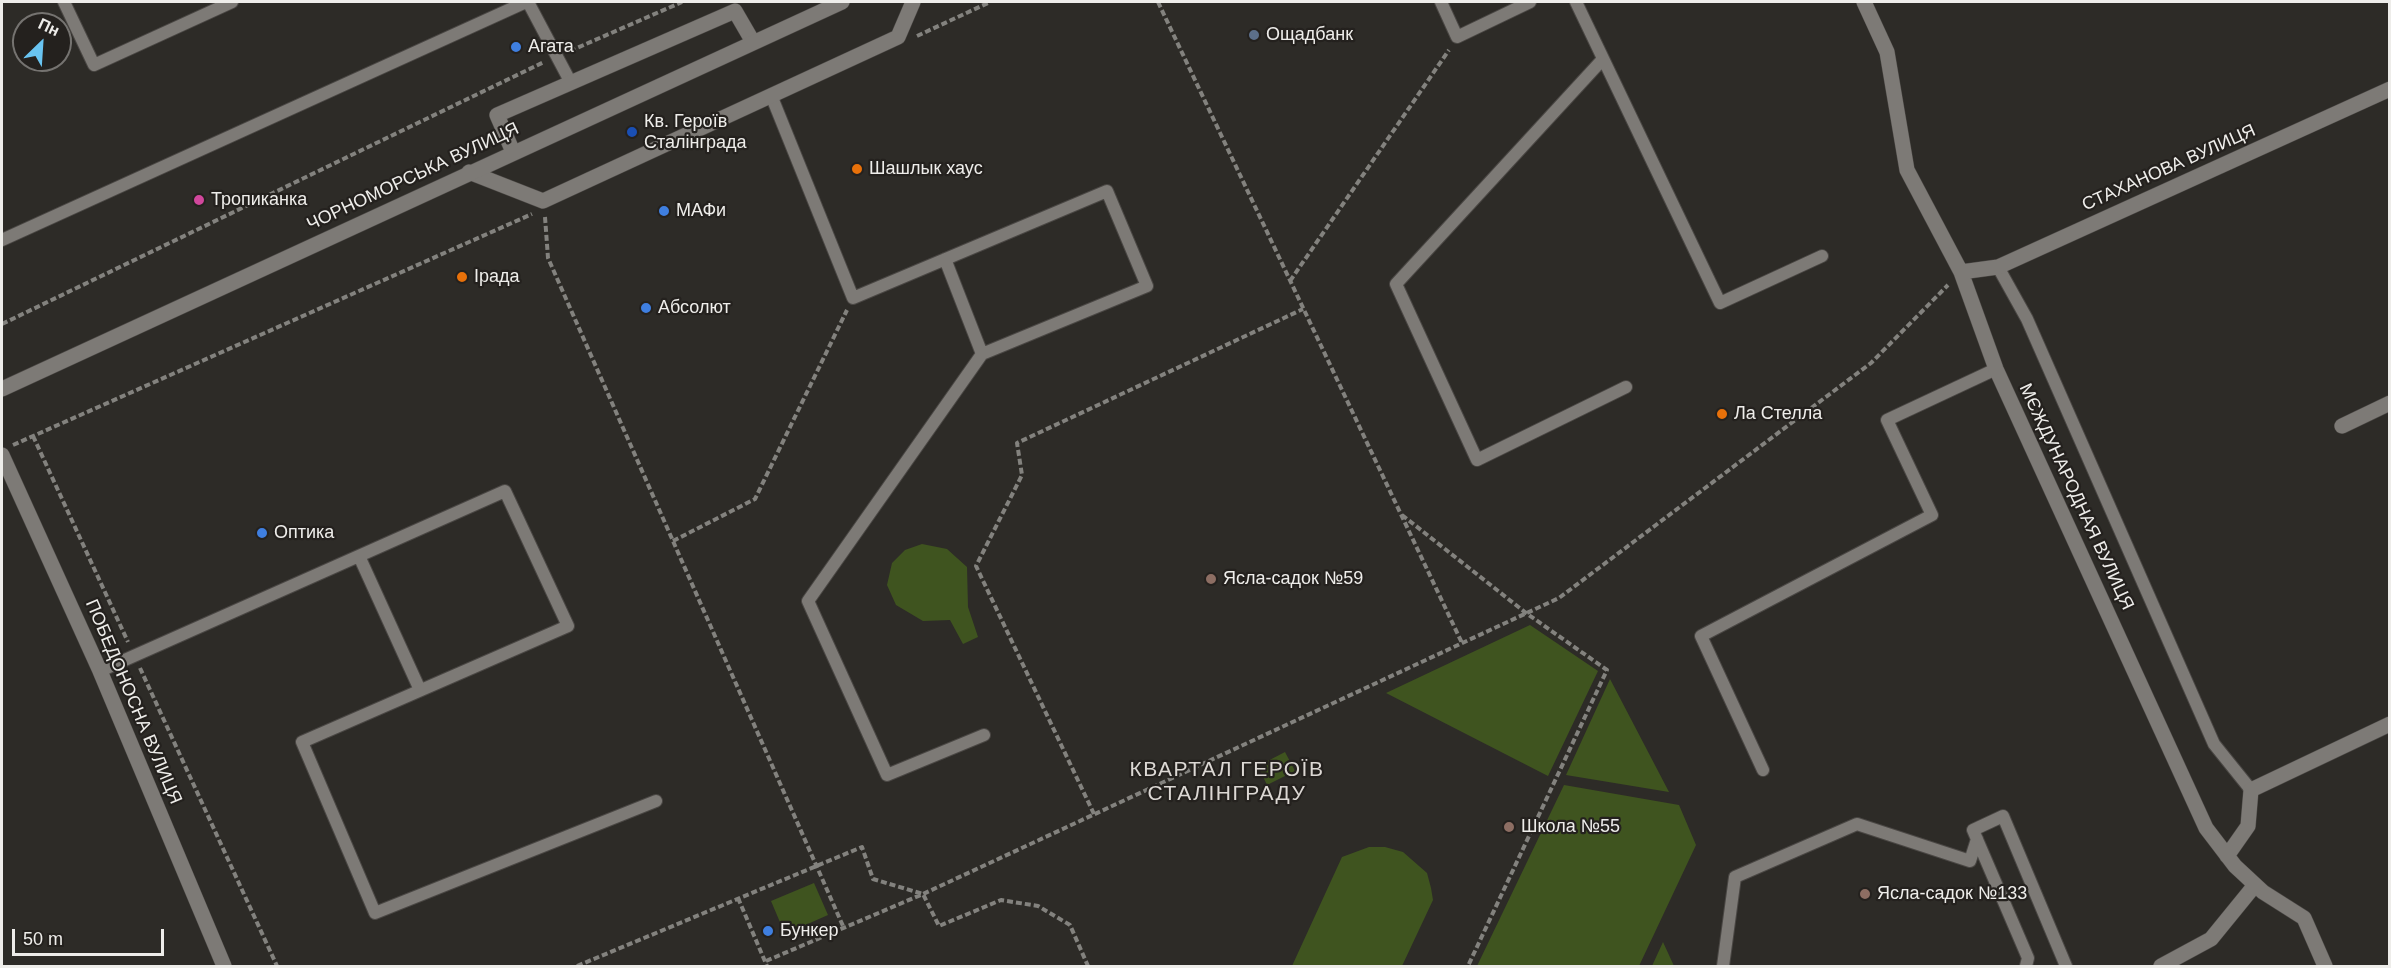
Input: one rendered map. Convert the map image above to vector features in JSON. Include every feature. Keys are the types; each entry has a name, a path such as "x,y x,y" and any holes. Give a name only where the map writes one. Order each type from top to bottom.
{"street":[{"name":"ЧОРНОМОРСЬКА ВУЛИЦЯ","path":"2,388 842,2"},
{"path":"469,172 544,205 771,95 898,37 913,2"},
{"name":"МЄЖДУНАРОДНАЯ ВУЛИЦЯ","path":"1864,2 1887,52 1907,170 1961,272 1996,369 2206,828 2255,885 2304,918 2325,966"},
{"path":"513,152 497,116 735,10 753,42"},
{"name":"СТАХАНОВА ВУЛИЦЯ","path":"1961,272 1998,267 2390,89"},
{"path":"2342,426 2390,403"},
{"name":"ПОБЕДОНОСНА ВУЛИЦЯ","path":"7,450 224,966"},
{"path":"2228,856 2248,826 2251,790 2390,724"},
{"path":"2161,966 2211,939 2255,885"}],"lane":[{"path":"64,2 94,65 232,2"},
{"path":"2,240 527,2 571,83"},
{"path":"1441,2 1457,37 1530,2"},
{"path":"1576,2 1720,303 1822,256"},
{"path":"1603,59 1396,284 1477,460 1626,387"},
{"path":"771,95 853,298 1107,190 1147,286 982,354 808,601 887,775 984,735"},
{"path":"945,259 982,354"},
{"path":"1998,267 2027,319 2214,744 2251,790"},
{"path":"1763,770 1701,636 1932,515 1887,420 1996,369"},
{"path":"100,671 505,491 568,626 302,742 375,913 656,801"},
{"path":"359,556 420,690"},
{"path":"2026,966 2028,958 1973,830 2003,816 2066,966"},
{"path":"1723,966 1735,877 1857,824 1970,861 1977,839"}],"path":[{"path":"2,324 557,56 682,2"},
{"path":"915,37 990,2"},
{"path":"1158,2 1462,643"},
{"path":"1290,281 1457,37"},
{"path":"7,450 33,436 544,205 548,258 843,926"},
{"path":"766,960 923,894 1559,597 1870,363 1961,272"},
{"path":"673,541 755,500 853,298"},
{"path":"1094,814 976,566 1022,475 1017,443 1304,309"},
{"path":"33,436 277,966"},
{"path":"1400,513 1526,613 1607,670 1468,966"},
{"path":"577,966 816,864 862,847 873,879 923,894 939,926 1001,900 1038,906 1070,925 1088,966"},
{"path":"738,898 767,966"}],"green space":[{"path":"922,544 947,549 967,567 968,607 978,637 963,644 950,620 923,621 896,605 887,585 892,563 905,550"},
{"path":"1530,625 1598,671 1548,776 1386,693"},
{"path":"1610,679 1669,792 1566,775"},
{"path":"1285,752 1295,771 1267,785 1258,766"},
{"path":"1564,785 1679,805 1696,845 1639,966 1477,966"},
{"path":"1369,847 1385,847 1403,852 1427,873 1433,900 1402,966 1292,966 1342,857"},
{"path":"814,883 828,915 785,934 771,901"},
{"path":"1663,942 1674,966 1652,966"}],"place":[{"name":"Ощадбанк","path":"1254,35"},
{"name":"Агата","path":"516,47"},
{"name":"Кв. Героїв Сталінграда","path":"632,132"},
{"name":"Шашлык хаус","path":"857,169"},
{"name":"Тропиканка","path":"199,200"},
{"name":"МАФи","path":"664,211"},
{"name":"Ірада","path":"462,277"},
{"name":"Абсолют","path":"646,308"},
{"name":"Ла Стелла","path":"1722,414"},
{"name":"Оптика","path":"262,533"},
{"name":"Ясла-садок №59","path":"1211,579"},
{"name":"Школа №55","path":"1509,827"},
{"name":"Ясла-садок №133","path":"1865,894"},
{"name":"Бункер","path":"768,931"}],"district":[{"name":"КВАРТАЛ ГЕРОЇВ СТАЛІНГРАДУ","path":"1227,782"}]}
